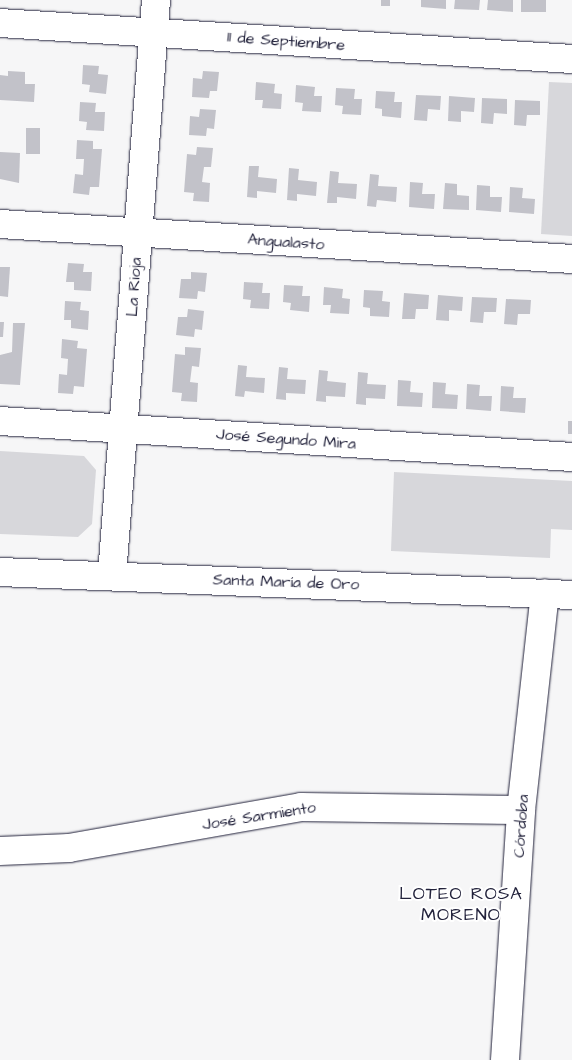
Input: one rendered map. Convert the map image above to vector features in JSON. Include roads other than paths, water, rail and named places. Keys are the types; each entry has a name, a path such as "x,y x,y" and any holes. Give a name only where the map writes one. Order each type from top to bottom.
{"street":[{"name":"La Rioja","path":"112,575 156,0"},
{"name":"11 de Septiembre","path":"0,23 572,59"},
{"name":"Angualasto","path":"0,224 572,260"},
{"name":"José Segundo Mira","path":"0,421 572,457"},
{"name":"Santa María de Oro","path":"0,572 112,575 572,595"},
{"name":"Córdoba","path":"505,1060 521,810 545,594"},
{"name":"José Sarmiento","path":"0,851 69,848 301,807 521,810"}],"district":[{"name":"LOTEO ROSA MORENO","path":"461,905"}]}
